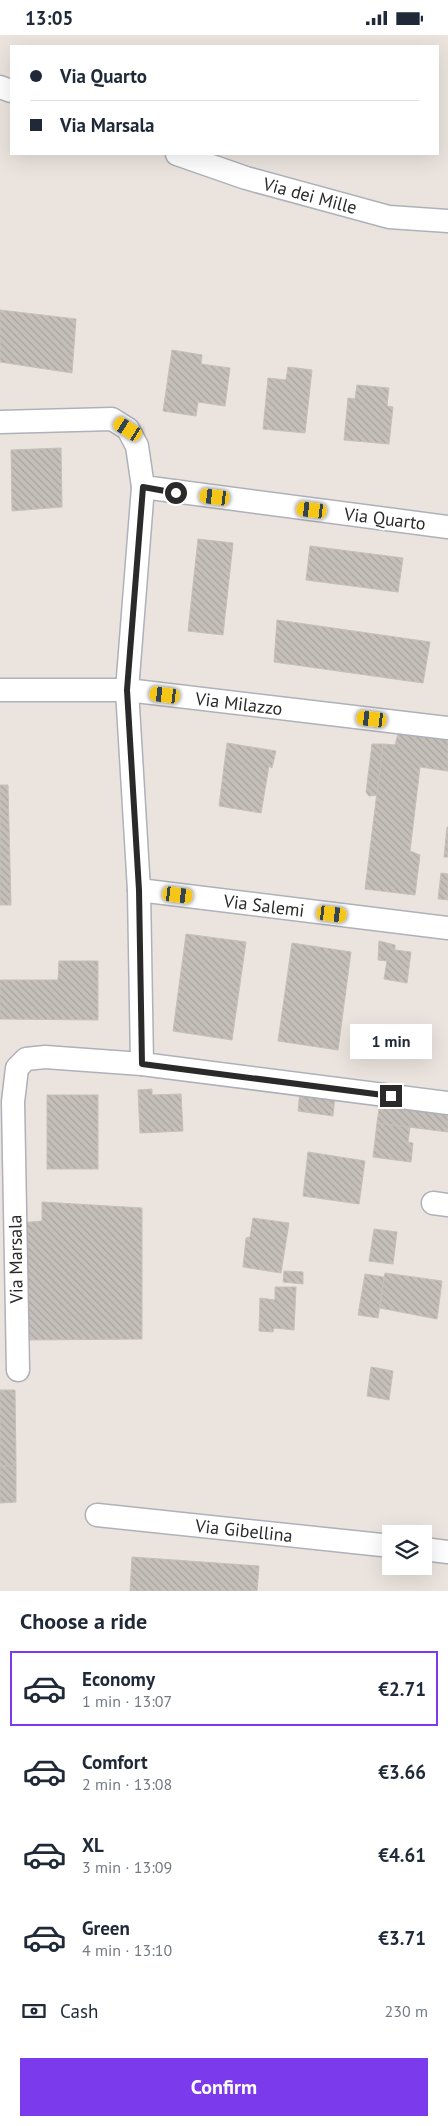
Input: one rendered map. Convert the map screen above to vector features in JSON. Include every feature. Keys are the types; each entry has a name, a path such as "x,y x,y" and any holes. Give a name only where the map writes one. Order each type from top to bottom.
{"street":[{"name":"Via dei Mille","path":"179,155 246,179 389,217 448,221"},
{"path":"0,422 112,419 128,429 137,445 143,487 127,690 139,890 142,1064"},
{"name":"Via Quarto","path":"143,487 448,527"},
{"name":"Via Milazzo","path":"0,690 127,690 448,729"},
{"name":"Via Salemi","path":"139,890 448,928"},
{"name":"Via Marsala","path":"18,1370 13,1103 17,1068 26,1059 45,1057 142,1064 448,1103"},
{"name":"Via Gibellina","path":"97,1515 382,1545"},
{"path":"432,1550 448,1552"}],"building":[{"path":"0,310 76,319 72,373 0,362"},
{"path":"172,350 202,355 201,364 230,368 225,406 198,402 196,416 163,411"},
{"path":"288,367 312,370 305,433 263,429 268,378 286,380"},
{"path":"357,385 389,388 387,406 393,407 389,444 344,440 348,398 355,399"},
{"path":"61,448 62,507 12,511 11,450"},
{"path":"198,539 233,543 223,635 188,631"},
{"path":"310,546 403,558 398,592 306,580"},
{"path":"277,620 430,642 423,683 274,662"},
{"path":"400,726 448,732 448,771 420,767 410,851 420,855 415,895 365,889 383,744 395,745"},
{"path":"227,743 276,751 272,768 269,766 261,813 219,806"},
{"path":"372,744 383,744 377,795 369,796 366,792"},
{"path":"0,785 8,785 11,905 0,905"},
{"path":"447,827 448,857 444,857"},
{"path":"441,873 448,874 448,900 438,899"},
{"path":"186,934 246,942 232,1040 173,1031"},
{"path":"379,941 395,945 395,950 411,952 407,983 384,979 387,961 378,960"},
{"path":"292,943 351,952 338,1050 278,1041"},
{"path":"59,961 98,961 98,1020 0,1019 0,980 58,980"},
{"path":"382,1025 411,1027 410,1036 422,1036 420,1052 380,1050"},
{"path":"152,1089 152,1095 181,1094 183,1131 140,1133 138,1090"},
{"path":"300,1091 335,1095 333,1116 298,1111"},
{"path":"47,1095 98,1095 98,1169 47,1169"},
{"path":"380,1102 448,1110 448,1132 377,1123"},
{"path":"377,1123 410,1127 408,1142 413,1143 411,1162 373,1157"},
{"path":"308,1152 365,1161 359,1204 303,1196"},
{"path":"42,1202 142,1208 142,1339 26,1340 21,1223 42,1221"},
{"path":"253,1218 289,1223 281,1273 243,1267 246,1238 250,1237"},
{"path":"374,1229 397,1232 393,1264 369,1261"},
{"path":"284,1271 303,1272 303,1284 283,1282"},
{"path":"385,1273 442,1281 437,1319 380,1308"},
{"path":"365,1274 384,1277 378,1318 358,1315"},
{"path":"275,1287 296,1287 294,1330 274,1328 273,1332 259,1331 260,1298 275,1300"},
{"path":"371,1367 393,1371 389,1400 367,1396"},
{"path":"0,1390 15,1390 16,1466 0,1466"},
{"path":"0,1466 16,1466 16,1502 0,1503"},
{"path":"132,1557 259,1566 257,1591 130,1591"}],"route":[{"path":"176,493 143,487 127,690 139,890 142,1064 391,1096"}]}
